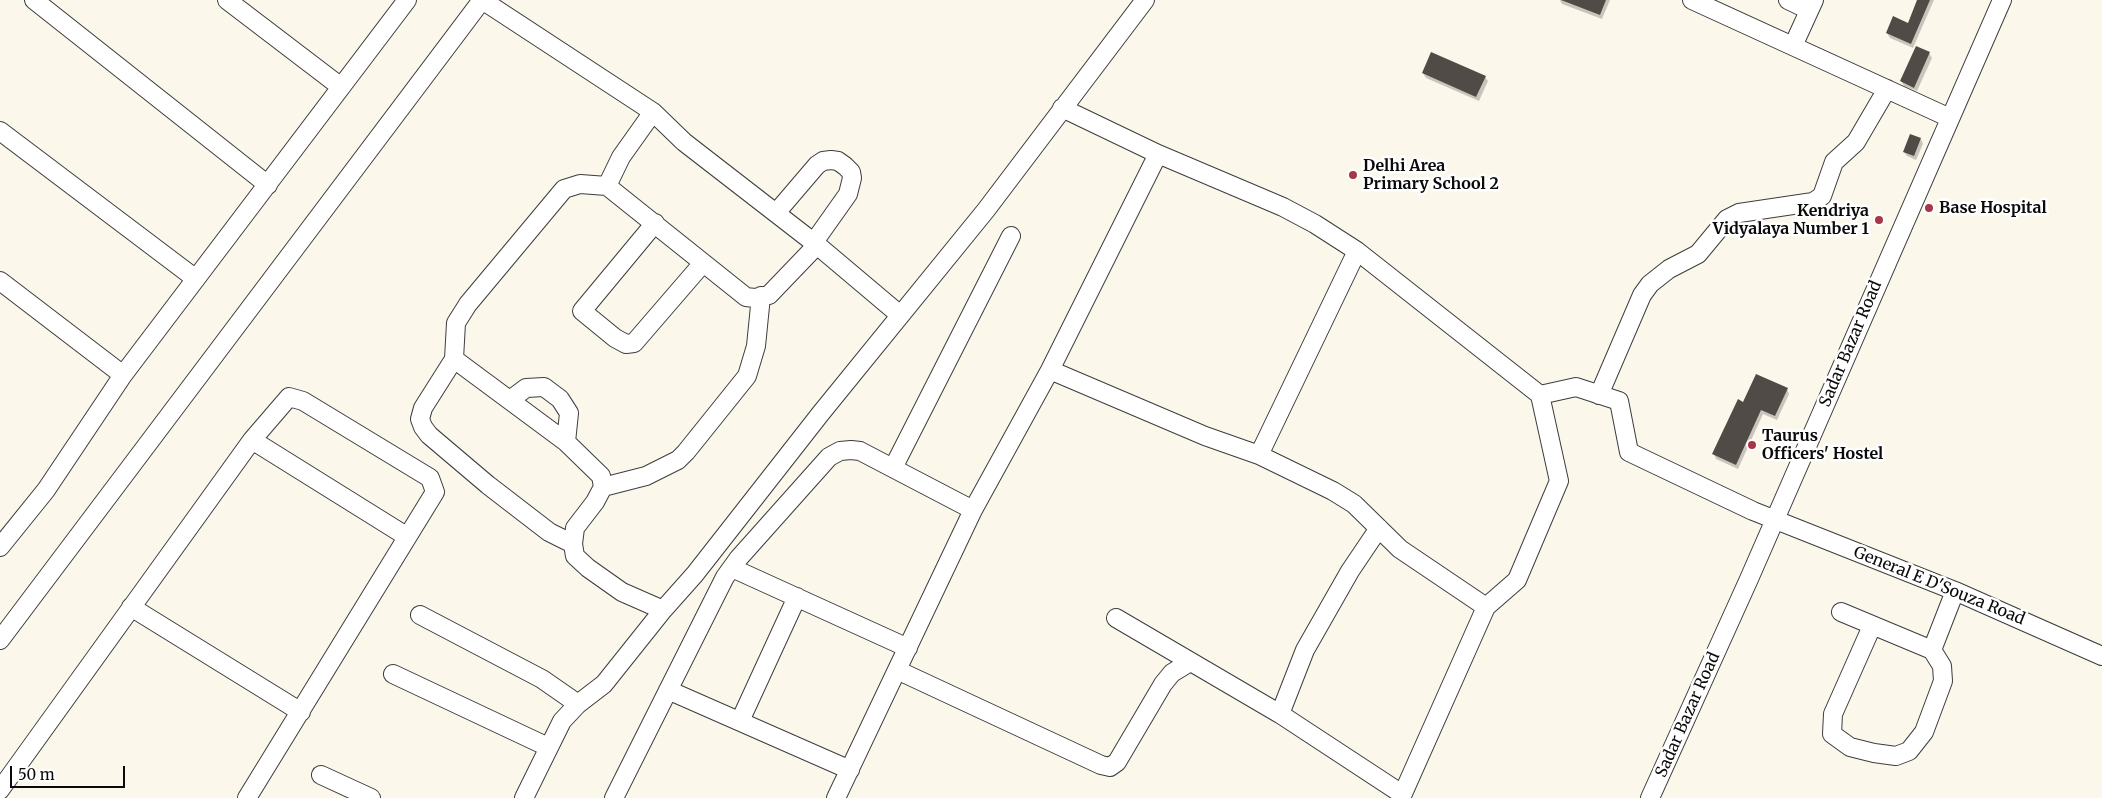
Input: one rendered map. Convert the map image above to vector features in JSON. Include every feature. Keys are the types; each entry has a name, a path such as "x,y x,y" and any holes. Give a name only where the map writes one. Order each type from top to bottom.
{"street":[{"path":"34,0 268,185"},
{"path":"227,0 341,87"},
{"path":"0,546 46,490 124,375 407,0"},
{"path":"0,640 482,0 653,112 684,142 816,244 900,315"},
{"path":"524,798 562,721 578,704 604,684 663,610 695,574 900,315 986,210 1145,0"},
{"path":"1692,0 1950,118"},
{"path":"1788,0 1812,5 1793,46"},
{"name":"Sadar Bazar Road","path":"1650,798 1775,520 2002,0"},
{"path":"1540,396 1576,387 1599,395 1642,295 1650,284 1669,269 1698,254 1727,218 1739,213 1813,202 1822,196 1834,162 1856,142 1887,89"},
{"path":"1062,108 1158,154 1283,207 1357,251 1540,396 1559,481 1517,580 1486,607 1401,796 1280,714 1116,618"},
{"path":"607,186 621,157 653,112"},
{"path":"0,131 196,279"},
{"path":"836,798 973,510 1050,370 1158,154"},
{"path":"572,544 549,532 488,486 429,435 423,427 420,419 423,408 454,359 454,333 460,314 564,189 580,184 607,186 746,297 769,294 816,244 848,194 852,178 851,172 838,161 824,161 817,165 776,213"},
{"path":"655,223 582,311 615,338 626,344 634,343 703,263"},
{"path":"893,468 1011,236"},
{"path":"1259,455 1357,251"},
{"path":"0,281 124,375"},
{"path":"603,487 646,476 673,463 686,452 747,376 756,346 761,296"},
{"path":"454,359 566,442 601,476 603,487 596,502 576,528 572,544 575,556 588,568 622,592 663,610"},
{"path":"1050,370 1205,436 1259,455 1333,491 1354,504 1400,549 1486,607"},
{"path":"510,400 526,388 544,387 560,399 569,413 566,442"},
{"name":"General E D'Souza Road","path":"1599,395 1619,401 1629,452 1775,520 1956,590 2102,656"},
{"path":"0,790 252,440 289,397 304,401 430,478 434,492 247,798"},
{"path":"252,440 406,536"},
{"path":"614,798 715,596 732,568 829,457 840,451 860,451 973,510"},
{"path":"1280,714 1305,650 1350,571 1379,528"},
{"path":"732,568 908,648"},
{"path":"1932,650 1956,590"},
{"path":"740,722 797,597"},
{"path":"131,607 301,712"},
{"path":"1841,612 1932,650 1942,666 1943,680 1924,732 1909,751 1896,756 1874,754 1850,747 1832,734 1833,714 1872,626"},
{"path":"420,615 542,679 578,704"},
{"path":"897,670 1092,761 1110,767 1117,762 1163,684 1172,673 1190,662"},
{"path":"393,674 548,747"},
{"path":"668,690 850,770"},
{"path":"321,775 371,798"}],"building":[{"path":"1561,0 1606,0 1600,15"},
{"path":"1917,0 1930,0 1911,44 1886,33 1893,16 1908,23"},
{"path":"1916,46 1930,52 1914,88 1900,81"},
{"path":"1431,52 1486,76 1476,97 1422,73"},
{"path":"1910,134 1921,138 1914,156 1903,152"},
{"path":"1756,374 1788,388 1775,416 1761,410 1736,465 1712,454 1738,399 1743,402"}],"place":[{"name":"Delhi Area Primary School 2","path":"1353,175"},
{"name":"Base Hospital","path":"1929,208"},
{"name":"Kendriya Vidyalaya Number 1","path":"1879,220"},
{"name":"Taurus Officers' Hostel","path":"1752,445"}]}
